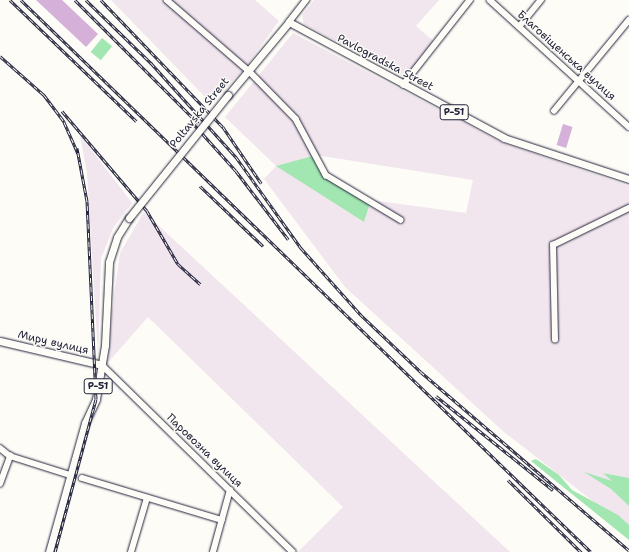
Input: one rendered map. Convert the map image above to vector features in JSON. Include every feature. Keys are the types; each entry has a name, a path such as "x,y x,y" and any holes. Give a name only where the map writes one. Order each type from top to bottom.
{"main road":[{"name":"Poltavska Street","path":"102,364 109,262 117,237 129,218 289,22"},
{"name":"Pavlogradska Street","path":"289,22 403,85 504,138 629,179"},
{"name":"Миру вулиця","path":"0,342 102,364"},
{"name":"Р-51","path":"49,552 85,423 96,399 102,364"}],"street":[{"path":"168,0 249,71 296,119 326,175 401,220"},
{"path":"289,22 306,0"},
{"path":"403,85 470,0"},
{"name":"Благовіщенська вулиця","path":"490,0 629,127"},
{"path":"519,27 541,0"},
{"path":"554,111 629,20"},
{"path":"554,340 553,245 629,208"},
{"name":"Паровозна вулиця","path":"102,364 293,552"},
{"path":"0,448 10,456 70,474"},
{"path":"0,484 10,456"},
{"path":"82,478 222,520"},
{"path":"214,552 230,490"},
{"path":"131,552 147,498"}],"shaded area":[{"path":"111,0 255,0 279,21 245,68 211,103"},
{"path":"314,0 439,0 416,26 437,44 409,79 304,24 302,15"},
{"path":"293,33 501,142 629,186 629,478 604,473 629,496 629,526 626,527 504,432 345,287 264,179 276,166 225,117","holes":["316,155 473,180 466,213 371,200 364,222 277,166"]},
{"path":"80,135 132,203 113,228 101,259 98,355 87,173"},
{"path":"144,212 510,552 298,552 343,507 148,317 104,367 120,253"}],"green space":[{"path":"102,38 112,46 101,60 91,52"},
{"path":"316,155 326,175 371,200 364,222 276,166"},
{"path":"536,459 559,475 572,490 618,515 629,525 629,540 531,461"},
{"path":"584,472 612,481 603,473 629,478 629,506 611,489"}],"building":[{"path":"36,0 62,0 98,34 86,47"},
{"path":"563,124 573,127 566,148 557,145"}],"railway":[{"path":"10,0 136,121"},
{"path":"21,0 591,552"},
{"path":"75,0 198,123"},
{"path":"86,0 151,63 236,157 301,248 360,314 421,372 629,550"},
{"path":"101,0 223,127 261,183"},
{"path":"0,56 44,95 64,122 78,153"},
{"path":"62,111 147,211 178,264 200,284"},
{"path":"191,121 236,171 288,239"},
{"path":"55,552 96,399 87,201 77,148"},
{"path":"200,186 263,246"},
{"path":"436,396 553,490"},
{"path":"508,480 581,552"}]}
